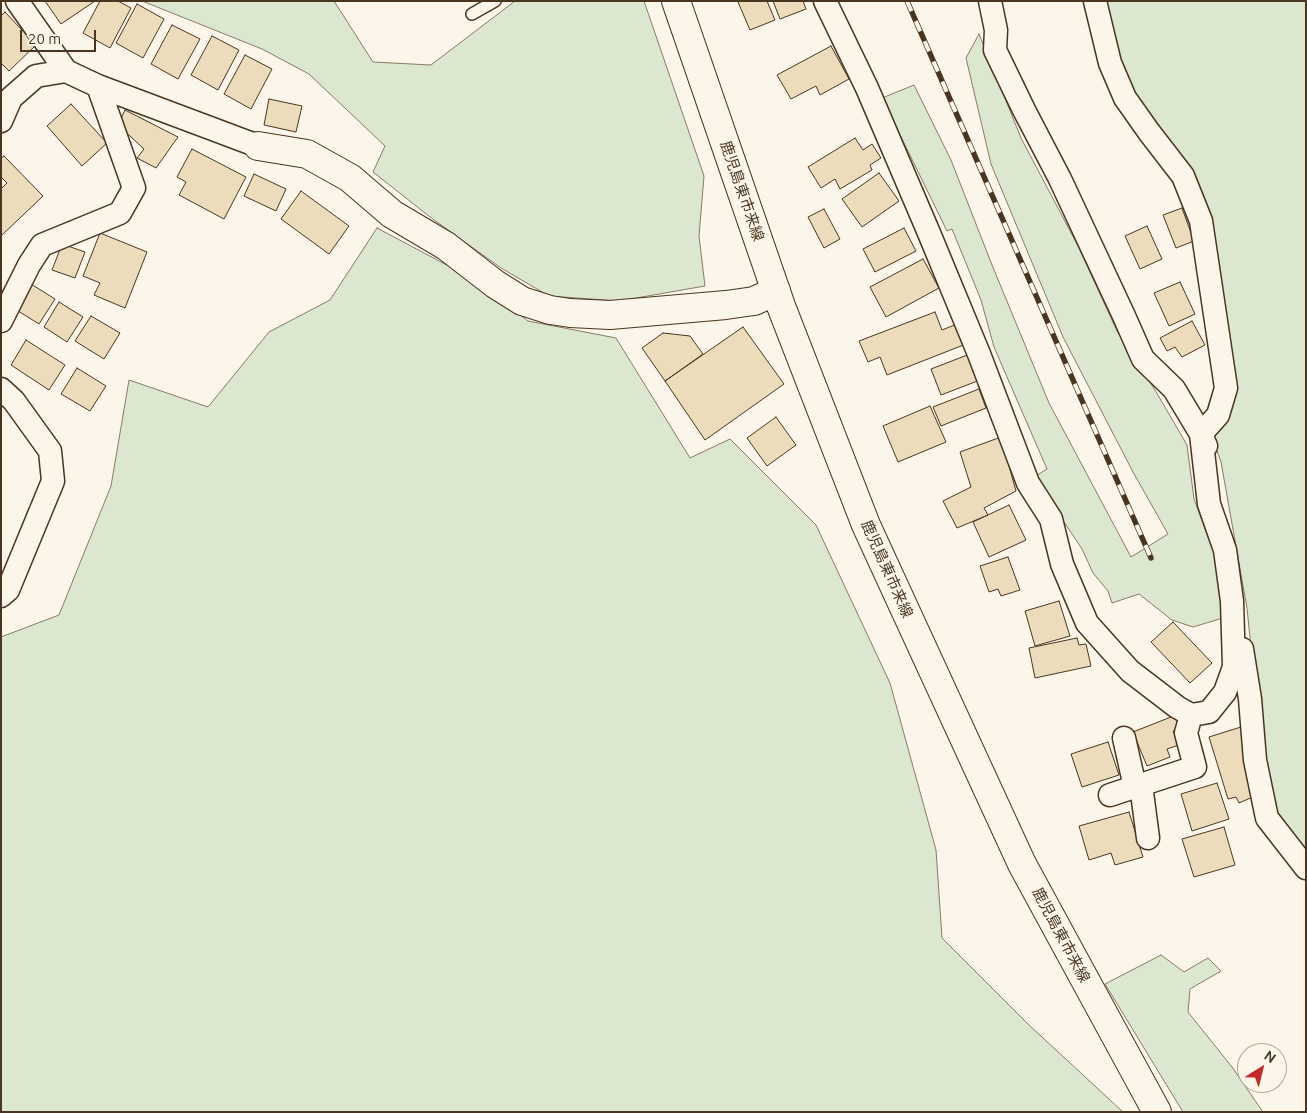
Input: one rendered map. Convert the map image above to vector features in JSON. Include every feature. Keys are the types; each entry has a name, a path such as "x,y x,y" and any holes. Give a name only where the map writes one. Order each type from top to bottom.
{"main road":[{"name":"鹿児島東市来線","path":"676,1 784,315 866,525 1022,864 1157,1112"},
{"path":"258,146 307,154 350,178 392,214 446,246 495,284 522,301 550,310 610,315 754,301 776,291"}],"street":[{"path":"17,1 66,70 98,86 258,146"},
{"path":"825,1 867,88 929,234 979,354 1028,483 1052,519 1062,564 1087,623 1130,671 1177,707 1191,715 1209,712 1225,692 1234,668 1232,601 1225,550 1209,504 1201,434 1218,415 1226,388 1200,221 1183,176 1125,98 1110,63 1095,1"},
{"path":"990,1 996,30 995,50 1060,179 1142,359 1174,389 1201,434 1218,476 1225,528 1240,600 1242,654 1250,699 1255,760 1267,818 1306,868"},
{"path":"1,121 10,98 36,76 66,70"},
{"path":"1,321 29,265 42,245 120,213 134,188 98,86"},
{"path":"1,389 14,401 50,451 54,481 8,590 1,596"},
{"path":"1110,796 1194,767 1186,733 1191,715"},
{"path":"1124,738 1138,786 1148,838"}],"lane":[{"path":"472,14 495,1"}],"green space":[{"path":"142,1 334,1 373,62 431,65 515,1 644,1 704,176 699,236 705,286 619,301 549,296 501,268 430,217 373,172 385,146 309,74 262,49"},
{"path":"1102,1 1306,1 1306,859 1273,816 1260,738 1247,608 1221,462 1211,435 1228,416 1205,221 1128,91"},
{"path":"979,34 1021,138 1078,246 1117,331 1155,390 1187,445 1194,499 1214,553 1223,618 1193,627 1172,620 1139,594 1112,603 1108,591 1093,573 1082,549 1034,477 1047,469 994,347 981,300 952,229 947,231 882,98 914,85 951,160 1049,403 1131,557 1168,534 1133,472 1063,337 991,164 966,58"},
{"path":"377,228 473,279 528,321 616,338 690,458 730,439 816,525 890,683 936,850 942,938 1029,1025 1123,1112 1,1112 1,637 59,615 111,486 129,380 208,407 269,332 330,300"},
{"path":"1161,955 1184,972 1208,958 1221,971 1190,989 1188,1012 1237,1074 1237,1093 1250,1093 1263,1112 1183,1112 1105,984"}],"building":[{"path":"45,1 95,1 61,24"},
{"path":"100,1 118,1 131,8 110,48 83,33"},
{"path":"767,1 775,20 750,30 738,2"},
{"path":"773,1 803,1 806,9 780,19"},
{"path":"137,4 164,19 143,58 116,43"},
{"path":"5,12 36,45 9,71 1,63 1,16"},
{"path":"172,25 200,39 178,79 151,64"},
{"path":"212,36 239,50 218,90 191,75"},
{"path":"831,46 849,79 820,95 816,86 791,99 777,75"},
{"path":"245,55 272,69 251,109 224,94"},
{"path":"269,99 302,106 296,132 264,125"},
{"path":"71,104 107,143 82,166 47,126"},
{"path":"125,110 178,137 156,168 137,158 144,149 118,125"},
{"path":"855,138 863,150 872,144 881,158 870,165 872,170 840,189 835,179 821,188 808,167"},
{"path":"192,149 246,177 224,219 179,195 186,182 177,177"},
{"path":"4,156 43,196 1,236 1,189 7,183 1,177 1,158"},
{"path":"879,173 899,201 862,227 842,199"},
{"path":"254,174 286,189 276,211 244,196"},
{"path":"301,191 349,226 329,254 281,219"},
{"path":"1182,208 1194,241 1176,248 1163,215"},
{"path":"824,209 840,239 824,248 808,217"},
{"path":"1147,226 1162,259 1140,269 1125,236"},
{"path":"904,228 916,251 875,272 863,249"},
{"path":"100,233 147,252 125,308 94,295 100,283 83,276"},
{"path":"62,244 85,252 75,278 52,270"},
{"path":"923,259 939,288 886,317 870,287"},
{"path":"1180,282 1195,314 1169,326 1154,293"},
{"path":"31,284 55,299 39,324 15,309"},
{"path":"59,302 83,317 67,342 44,327"},
{"path":"935,312 942,330 957,324 966,344 887,375 880,357 868,362 859,341"},
{"path":"91,316 120,333 104,359 75,341"},
{"path":"1192,321 1205,345 1182,357 1175,347 1167,351 1160,338"},
{"path":"743,327 784,384 705,440 665,381"},
{"path":"663,333 690,336 703,354 665,381 642,348"},
{"path":"26,340 65,365 49,390 11,365"},
{"path":"970,354 980,380 941,395 931,369"},
{"path":"77,368 106,386 90,411 61,394"},
{"path":"979,389 986,408 941,426 933,407"},
{"path":"930,406 946,442 898,462 883,426"},
{"path":"776,417 796,445 767,466 747,438"},
{"path":"1001,437 1016,491 984,508 988,515 957,528 943,501 971,487 960,452"},
{"path":"1009,505 1026,540 989,557 973,522"},
{"path":"1008,557 1020,590 1001,596 998,589 989,592 980,566"},
{"path":"1059,601 1070,636 1035,646 1025,611"},
{"path":"1173,622 1212,663 1190,683 1151,642"},
{"path":"1077,638 1079,645 1086,644 1091,666 1035,678 1029,648"},
{"path":"1176,715 1181,728 1173,731 1179,745 1167,749 1170,757 1147,766 1133,732"},
{"path":"1241,727 1255,796 1239,803 1236,797 1228,799 1209,737"},
{"path":"1108,742 1119,775 1082,787 1071,754"},
{"path":"1217,783 1229,819 1192,831 1181,794"},
{"path":"1129,812 1143,857 1115,865 1111,853 1089,860 1079,826"},
{"path":"1224,827 1235,865 1194,877 1182,839"}],"railway":[{"path":"907,1 1151,558"}]}
